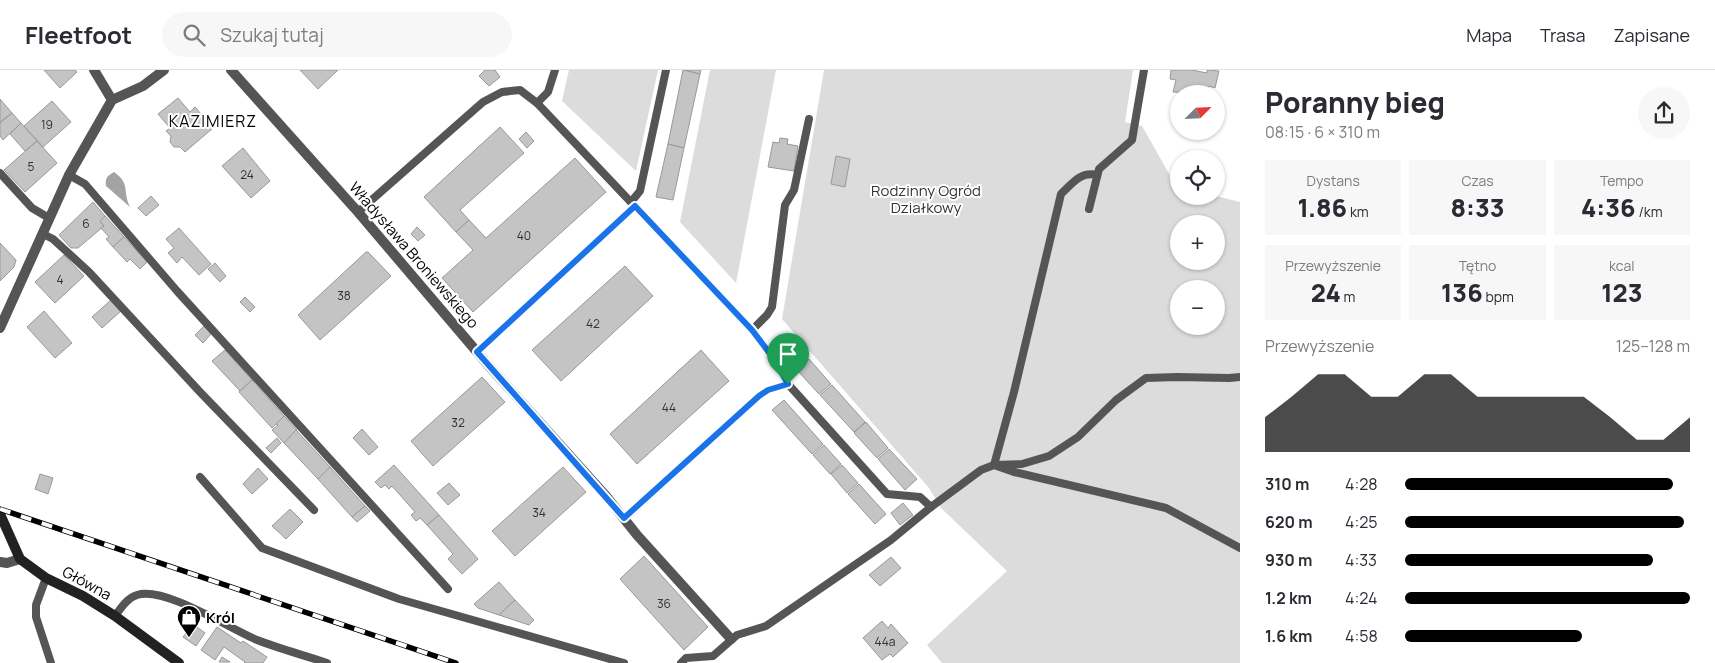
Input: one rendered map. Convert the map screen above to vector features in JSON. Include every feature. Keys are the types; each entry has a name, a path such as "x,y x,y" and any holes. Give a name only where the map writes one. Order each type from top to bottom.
{"street":[{"path":"94,70 112,100"},
{"path":"0,328 69,175 112,100 143,86 164,70"},
{"name":"Władysława Broniewskiego","path":"231,70 358,212 477,352 732,639"},
{"path":"0,514 20,560 7,563 0,562"},
{"name":"Główna","path":"20,560 46,578 83,596 115,616 179,663"}],"lane":[{"path":"537,103 548,92 555,70"},
{"path":"477,352 633,204 640,191 666,70"},
{"path":"1089,209 1100,169 1132,140 1144,70"},
{"path":"358,212 483,102 502,92 520,90 537,103 752,330 774,359 788,384 887,494 920,498 931,506"},
{"path":"752,330 772,307 785,205 794,190 808,119"},
{"path":"0,173 32,208 49,218"},
{"path":"994,465 1014,392 1061,194 1078,178 1089,173 1097,175"},
{"path":"69,175 85,184 176,291 448,589"},
{"path":"43,234 53,239 89,272 200,392 314,510"},
{"path":"681,663 686,658 713,656 737,635 766,626 890,540 931,506 981,470 994,465 1022,464 1049,456 1078,437 1116,400 1146,378 1240,377"},
{"path":"624,518 759,396 768,390 788,384"},
{"path":"994,465 1014,472 1166,508 1240,548"},
{"path":"200,476 262,548 399,599 624,663"},
{"path":"46,578 36,605 36,617 51,663"},
{"path":"115,616 125,603 137,595 162,595 227,624 256,640 327,663"}],"green space":[{"path":"569,70 658,70 636,171 562,101"},
{"path":"710,70 776,70 736,283 680,222"},
{"name":"Rodzinny Ogród Działkowy","path":"824,70 1133,70 1125,122 1142,126 1170,175 1170,205 1225,205 1225,198 1240,202 1240,663 942,663 927,645 1007,571 941,508 929,488 782,319"}],"shaded area":[{"path":"114,172 123,180 130,207 106,186 107,178"}],"building":[{"path":"44,70 75,70 77,72 60,88"},
{"path":"300,70 338,70 318,89"},
{"path":"485,70 495,70 500,77 489,86 479,76"},
{"path":"683,70 701,70 700,74"},
{"path":"683,70 700,74 684,148 668,144"},
{"path":"1171,70 1192,70 1207,73 1207,70 1219,71 1216,85 1175,85 1176,80 1170,79"},
{"path":"178,98 190,112 195,107 213,128 185,152 180,147 174,147 170,142 171,136 166,131 170,128 158,114"},
{"path":"0,99 12,113 0,122"},
{"path":"52,101 71,122 43,147 24,126"},
{"path":"12,113 21,123 3,140 0,136 0,123"},
{"path":"21,123 37,141 25,151 10,134"},
{"path":"500,127 524,153 460,210 469,220 456,232 424,197"},
{"path":"526,132 534,141 527,148 519,139"},
{"path":"780,138 788,139 787,144 798,146 794,171 768,167 773,142 779,143"},
{"path":"37,141 57,163 25,192 4,170"},
{"path":"668,144 684,148 673,200 656,197"},
{"path":"243,148 270,181 251,198 222,166"},
{"path":"836,156 850,159 845,187 831,184"},
{"path":"575,158 606,192 473,312 442,278 473,250 456,232 469,220 486,238"},
{"path":"151,196 159,205 146,216 138,208"},
{"path":"93,202 105,216 100,221 104,226 78,248 71,248 59,235"},
{"path":"105,216 124,237 113,247 106,239 109,237 101,228 104,226 100,221"},
{"path":"417,227 425,235 418,241 411,234"},
{"path":"179,228 211,264 199,275 182,257 177,263 168,253 174,248 166,239"},
{"path":"124,237 147,262 140,269 130,259 127,262 113,247"},
{"path":"0,243 16,260 14,267 0,281"},
{"path":"366,252 391,276 320,340 298,315"},
{"path":"64,255 84,276 55,303 35,282"},
{"path":"215,263 226,276 220,282 208,269"},
{"path":"625,266 653,296 561,381 532,350"},
{"path":"245,297 255,307 250,312 240,302"},
{"path":"111,300 121,311 102,328 92,317"},
{"path":"44,311 72,343 55,358 27,327"},
{"path":"204,326 211,334 203,343 195,335"},
{"path":"225,350 252,380 240,391 212,361"},
{"path":"701,350 729,381 637,464 610,434"},
{"path":"809,359 831,384 819,394 797,370"},
{"path":"482,377 505,402 433,466 411,441"},
{"path":"252,380 284,416 272,428 239,392"},
{"path":"832,385 865,422 854,432 820,395"},
{"path":"784,400 823,444 812,454 772,410"},
{"path":"284,416 297,430 284,443 272,430"},
{"path":"866,422 888,448 877,458 854,433"},
{"path":"362,429 378,447 369,455 353,438"},
{"path":"296,430 330,467 318,479 284,443"},
{"path":"277,438 281,443 271,453 266,448"},
{"path":"824,445 841,464 830,474 813,455"},
{"path":"889,449 917,479 905,490 878,459"},
{"path":"394,465 439,515 427,525 420,518 416,521 411,515 415,512 392,486 389,489 385,485 381,488 375,482"},
{"path":"842,465 858,483 847,493 831,474"},
{"path":"330,467 365,506 352,517 318,479"},
{"path":"563,467 586,492 515,556 492,531"},
{"path":"258,468 268,479 252,494 243,484"},
{"path":"40,474 53,478 48,494 35,489"},
{"path":"449,483 460,495 448,505 437,493"},
{"path":"859,484 886,514 875,524 848,494"},
{"path":"903,503 913,515 900,525 891,513"},
{"path":"365,506 370,511 357,522 352,517"},
{"path":"290,509 303,522 286,539 272,526"},
{"path":"439,515 478,559 462,574 448,559 453,554 427,525"},
{"path":"644,556 708,627 684,650 620,579"},
{"path":"891,557 901,568 880,586 869,575"},
{"path":"499,582 515,600 499,615 478,608 474,604"},
{"path":"515,600 534,620 529,625 499,615"},
{"path":"882,621 888,628 891,624 908,643 893,657 890,654 882,660 863,638"},
{"path":"193,624 205,633 196,646 183,637"},
{"path":"217,627 267,657 263,663 244,663 224,647 215,660 201,650"},
{"path":"222,657 230,662 219,662"}],"railway":[{"path":"0,509 456,663"}],"place":[{"name":"Król","path":"189,638"}],"district":[{"name":"KAZIMIERZ","path":"213,121"}],"route":[{"path":"635,206 752,330 774,359 788,384 768,390 759,396 624,518 477,352 635,206"}]}
